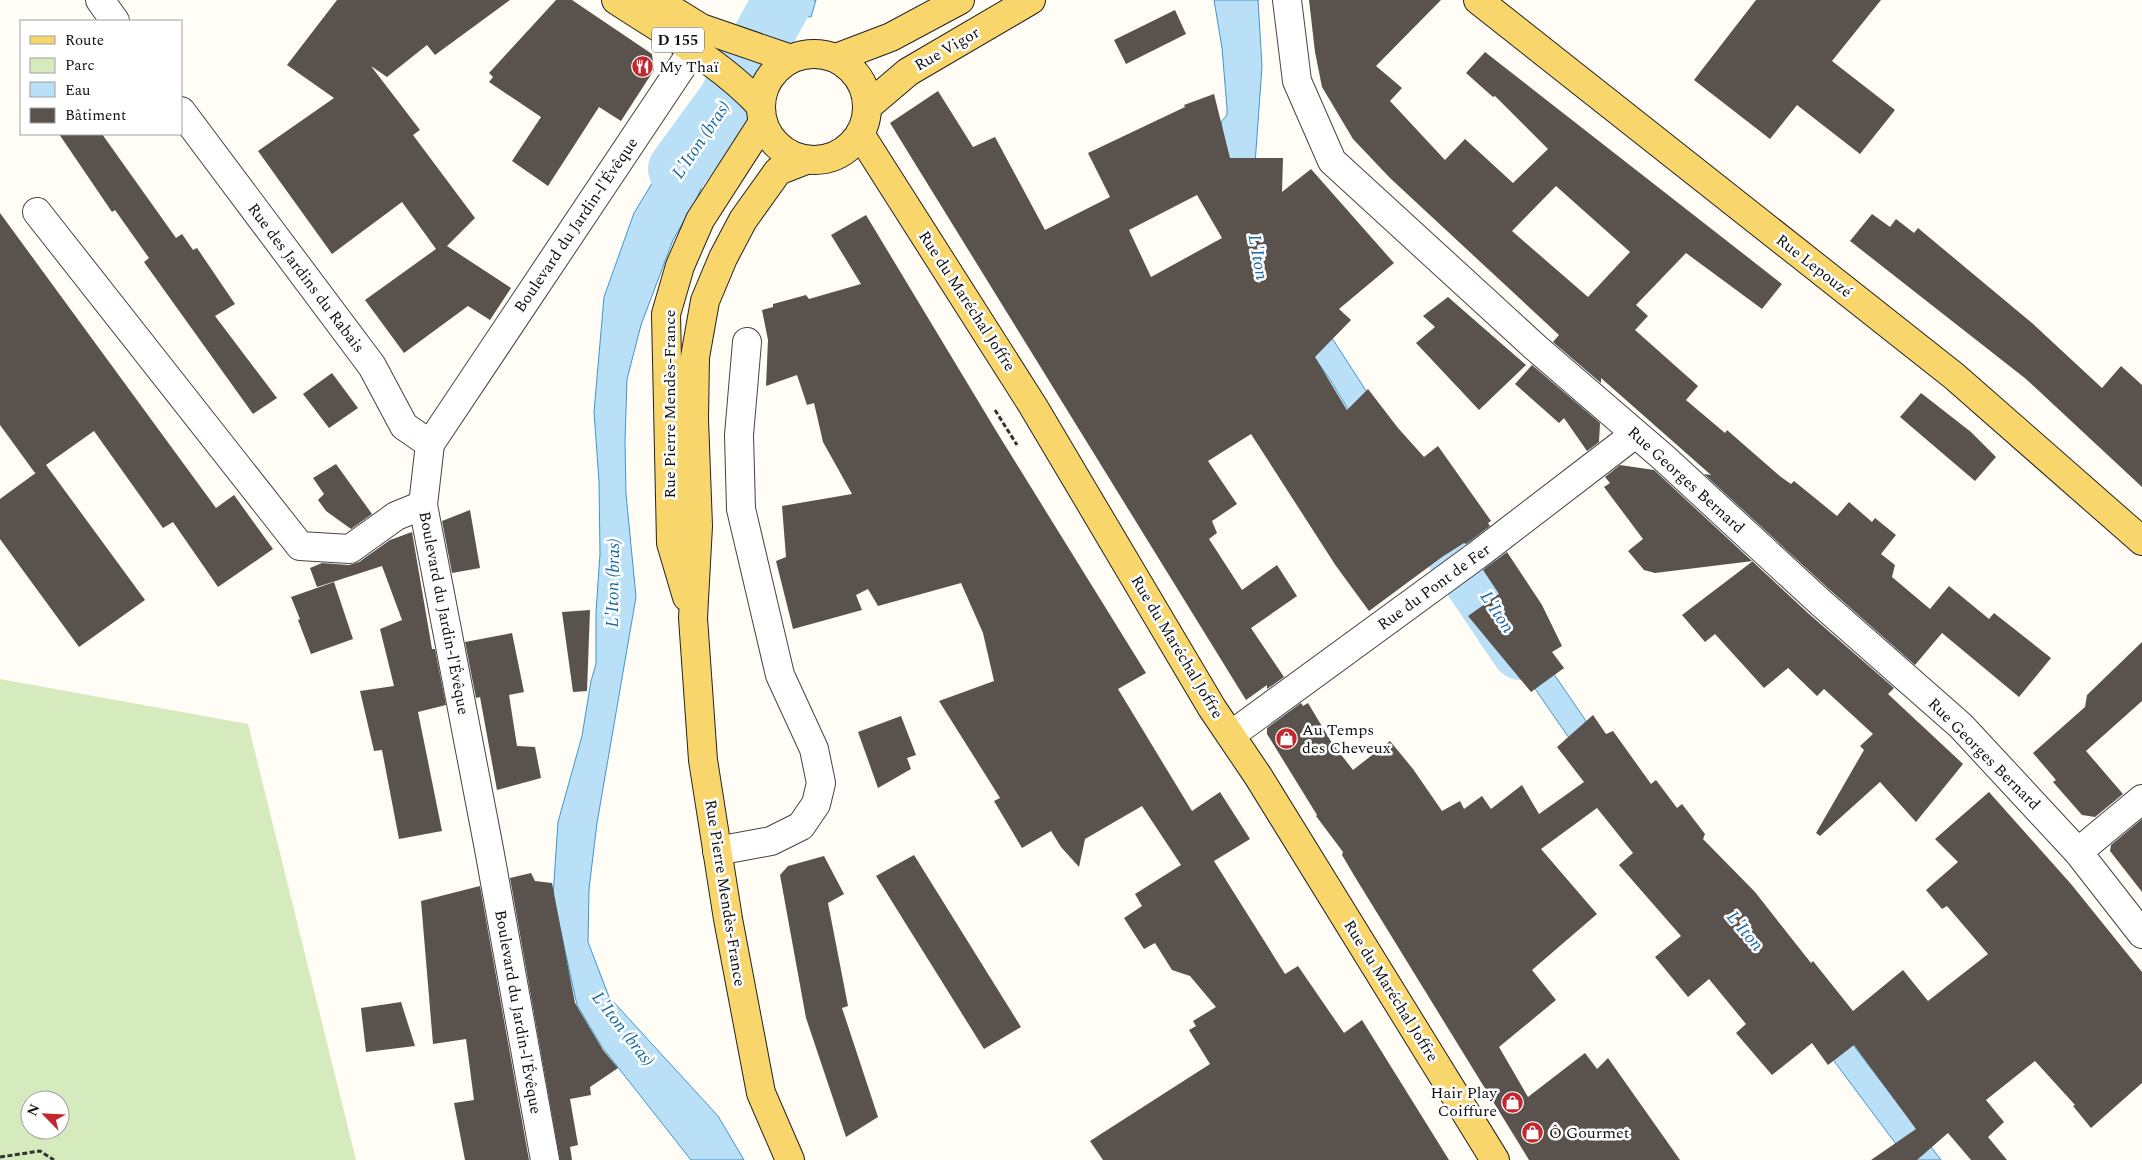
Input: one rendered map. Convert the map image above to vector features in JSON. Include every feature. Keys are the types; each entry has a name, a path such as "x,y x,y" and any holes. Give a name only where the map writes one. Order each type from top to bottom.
{"main road":[{"name":"D 155","path":"616,0 701,46 780,56"},
{"name":"D 155","path":"656,0 757,106"},
{"path":"836,58 891,36 960,0"},
{"name":"Rue Vigor","path":"868,106 908,72 1031,0"},
{"name":"Rue Lepouzé","path":"1478,0 1954,376 2142,541"},
{"path":"813,53 836,58 859,78 868,106 860,134 846,149 828,158 806,160 791,155 779,147 769,136 757,106 765,87 775,71 780,56 813,53"},
{"name":"Rue Pierre Mendès-France","path":"693,618 671,543 666,314 680,266 700,220 757,106"},
{"name":"Rue du Maréchal Joffre","path":"860,134 1033,406 1212,708 1258,776 1495,1160"},
{"name":"Rue Pierre Mendès-France","path":"790,1160 761,1093 729,928 703,760 693,618 698,526 694,419 695,357 705,301 723,258 743,220 778,171 806,160"}],"street":[{"path":"100,0 114,20"},
{"name":"Rue Georges Bernard","path":"1287,0 1297,81 1332,161 1535,347 1664,458 1820,602 1961,726 2078,852 2142,934"},
{"name":"Boulevard du Jardin-l'Évêque","path":"545,1160 490,849 423,505 430,444 701,46"},
{"name":"Rue des Jardins du Rabais","path":"182,112 372,366 404,426 430,444"},
{"path":"37,212 300,546 350,549 396,516 423,505"},
{"path":"717,851 771,841 801,826 816,804 821,783 814,749 780,675 741,509 740,435 747,342"},
{"name":"Rue du Pont de Fer","path":"1231,735 1476,556 1635,434"},
{"path":"2078,852 2142,799"}],"path":[{"path":"0,1156 40,1151 54,1160"}],"green space":[{"path":"0,679 248,724 356,1160 0,1160"}],"water":[{"path":"754,0 816,0 811,17 752,11"},
{"path":"1214,0 1258,0 1262,66 1254,178 1330,335 1374,403 1375,454 1331,381 1302,340 1255,305 1221,122 1227,115 1227,108 1222,48"},
{"path":"712,85 741,120 729,143 706,177 696,200 673,240 641,325 627,379 626,494 636,597 597,823 589,889 588,942 609,997 718,1116 744,1160 691,1160 602,1047 577,1005 553,896 558,822 582,736 591,681 596,664 596,612 600,554 599,481 594,412 604,297 634,213"},
{"path":"1486,575 1610,756 1838,1025 1941,1160 1908,1160 1834,1061 1594,774 1466,589"}],"building":[{"path":"337,0 510,0 435,55 427,45 387,77 371,66 420,130 413,135 475,218 447,246 511,288 490,320 468,306 404,353 365,300 436,249 402,202 332,254 258,151 334,98 287,65"},
{"path":"556,0 572,0 652,54 654,70 621,121 599,107 548,186 512,161 541,117 489,82 493,77 489,73"},
{"path":"1309,0 1441,0 1376,66 1402,88 1390,101 1445,160 1465,139 1513,183 1548,149 1495,96 1493,97 1466,73 1485,52 1782,284 1762,309 1686,253 1636,305 1648,316 1635,330 1698,386 1686,400 1725,433 1727,430 1781,477 1791,484 1794,481 1837,516 1849,502 1872,522 1875,518 1896,535 1881,554 1895,565 1892,577 1930,609 1949,586 1989,619 1994,613 2051,658 2019,697 1942,633 1915,665 1704,474 1711,475 1601,378 1601,383 1553,342 1559,335 1390,178 1353,139 1322,87 1315,52","holes":["1556,186 1630,252 1588,297 1512,231"]},
{"path":"1756,0 1881,0 1832,61 1895,110 1860,154 1797,105 1770,139 1694,80"},
{"path":"1175,10 1186,34 1126,64 1114,40"},
{"path":"938,91 973,147 995,137 1045,230 1110,197 1088,153 1185,107 1184,105 1214,94 1230,158 1283,158 1282,192 1311,169 1394,263 1339,309 1351,320 1315,357 1347,410 1368,389 1398,428 1424,457 1438,446 1491,521 1488,523 1490,526 1466,544 1464,543 1442,557 1369,611 1336,566 1251,434 1208,461 1237,504 1212,521 1217,533 1209,539 1242,590 1277,565 1297,596 1251,628 1284,677 1267,689 1267,685 1246,700 890,123","holes":["1197,195 1222,238 1151,277 1129,230"]},
{"path":"60,135 103,135 176,238 182,234 193,250 197,248 235,304 215,316 277,398 253,414 144,262 149,258 115,210 112,212"},
{"path":"0,213 216,508 234,495 273,549 218,587 173,522 163,528 94,431 46,465 145,600 79,647 0,539 0,499 37,472 35,473 0,425"},
{"path":"1872,214 1890,227 1896,219 1914,233 1918,228 2032,323 2102,388 2121,366 2142,385 2142,487 2026,379 1850,241"},
{"path":"866,215 998,434 1146,673 1118,689 1192,811 1220,792 1250,839 1214,861 1285,974 1298,966 1344,1033 1362,1020 1449,1160 1103,1160 1090,1141 1210,1064 1189,1030 1196,1026 1193,1021 1216,1007 1190,976 1172,970 1155,943 1144,949 1124,918 1142,906 1135,894 1181,865 1142,806 1085,839 1079,867 1061,847 1051,831 1022,848 994,801 1000,798 939,701 994,681 983,633 961,583 878,606 868,589 856,595 862,610 793,629 776,561 786,557 782,506 852,494 823,442 814,403 807,405 797,375 766,386 768,340 762,310 773,307 773,304 806,295 809,299 861,284 831,235"},
{"path":"1448,297 1526,365 1479,410 1416,343 1435,327 1423,316"},
{"path":"1532,365 1600,423 1599,442 1587,451 1564,418 1559,423 1515,384"},
{"path":"332,373 358,408 329,428 303,394"},
{"path":"1921,393 1971,432 1996,457 1975,481 1900,417"},
{"path":"336,464 372,514 351,529 326,511 318,500 324,494 313,478"},
{"path":"1620,465 1654,470 1752,561 1655,573 1644,570 1628,551 1643,539 1604,487 1610,483 1605,477"},
{"path":"470,510 480,568 452,573 442,521"},
{"path":"412,532 432,649 435,649 446,705 418,712 442,831 399,839 382,750 374,751 360,691 394,686 380,629 402,620 382,566 317,587 310,568 322,563 349,565 359,562 390,540"},
{"path":"1507,552 1542,605 1562,646 1552,652 1564,668 1531,692 1468,616 1499,594 1483,570"},
{"path":"1752,561 1809,614 1894,688 1888,694 1963,764 1916,822 1880,782 1820,836 1816,833 1864,750 1860,746 1873,734 1824,689 1817,696 1788,668 1764,688 1715,634 1705,642 1682,615"},
{"path":"334,582 353,639 311,654 291,597"},
{"path":"590,610 587,691 573,692 562,612"},
{"path":"512,633 524,692 509,695 517,746 535,747 541,778 497,790 480,697 476,698 465,642"},
{"path":"2142,642 2142,701 2086,751 2123,794 2095,817 2082,815 2053,782 2056,780 2033,753 2085,707 2087,695"},
{"path":"1301,703 1303,706 1308,703 1332,743 1353,770 1390,741 1413,769 1442,811 1460,801 1464,809 1482,796 1491,809 1522,785 1539,814 1584,782 1557,747 1593,715 1606,734 1613,731 1651,784 1656,780 1677,808 1682,804 1705,834 1703,839 1755,892 1811,963 1813,961 1853,1011 1903,970 1928,1001 1988,954 1947,906 1942,909 1926,890 1958,862 1935,839 1989,792 2071,884 2142,972 2142,1083 2091,1128 2073,1106 2075,1105 2035,1061 1986,1100 2004,1122 1988,1137 2007,1160 1971,1160 1948,1133 1917,1160 1871,1160 1916,1129 1854,1045 1828,1065 1812,1043 1772,1075 1736,1033 1746,1024 1709,979 1688,997 1655,957 1681,936 1619,865 1633,853 1597,808 1541,849 1597,914 1532,970 1556,1000 1499,1047 1528,1097 1585,1053 1597,1069 1608,1058 1680,1160 1529,1160 1355,877 1342,855 1343,852 1316,816 1267,734 1267,728"},
{"path":"901,716 916,755 907,758 911,769 878,788 858,732"},
{"path":"2142,819 2142,892 2110,851 2111,845"},
{"path":"914,855 1021,1027 984,1049 876,876"},
{"path":"824,856 844,894 828,903 848,1006 842,1008 878,1117 846,1137 806,1018 780,875 788,866"},
{"path":"531,873 535,881 552,883 575,1003 603,1050 618,1068 590,1087 591,1095 570,1099 578,1145 570,1147 572,1160 560,1160 510,878"},
{"path":"480,886 529,1160 465,1160 454,1103 474,1100 466,1039 433,1044 421,901"},
{"path":"401,1002 415,1046 366,1052 361,1008"}],"waterway":[{"name":"L'Iton (bras)","path":"678,169 727,102 783,0"},
{"name":"L'Iton","path":"1408,482 1521,650"}],"place":[{"name":"My Thaï","path":"643,67"},
{"name":"Au Temps des Cheveux","path":"1286,739"},
{"name":"Hair Play Coiffure","path":"1513,1102"},
{"name":"Ô Gourmet","path":"1533,1133"}]}
